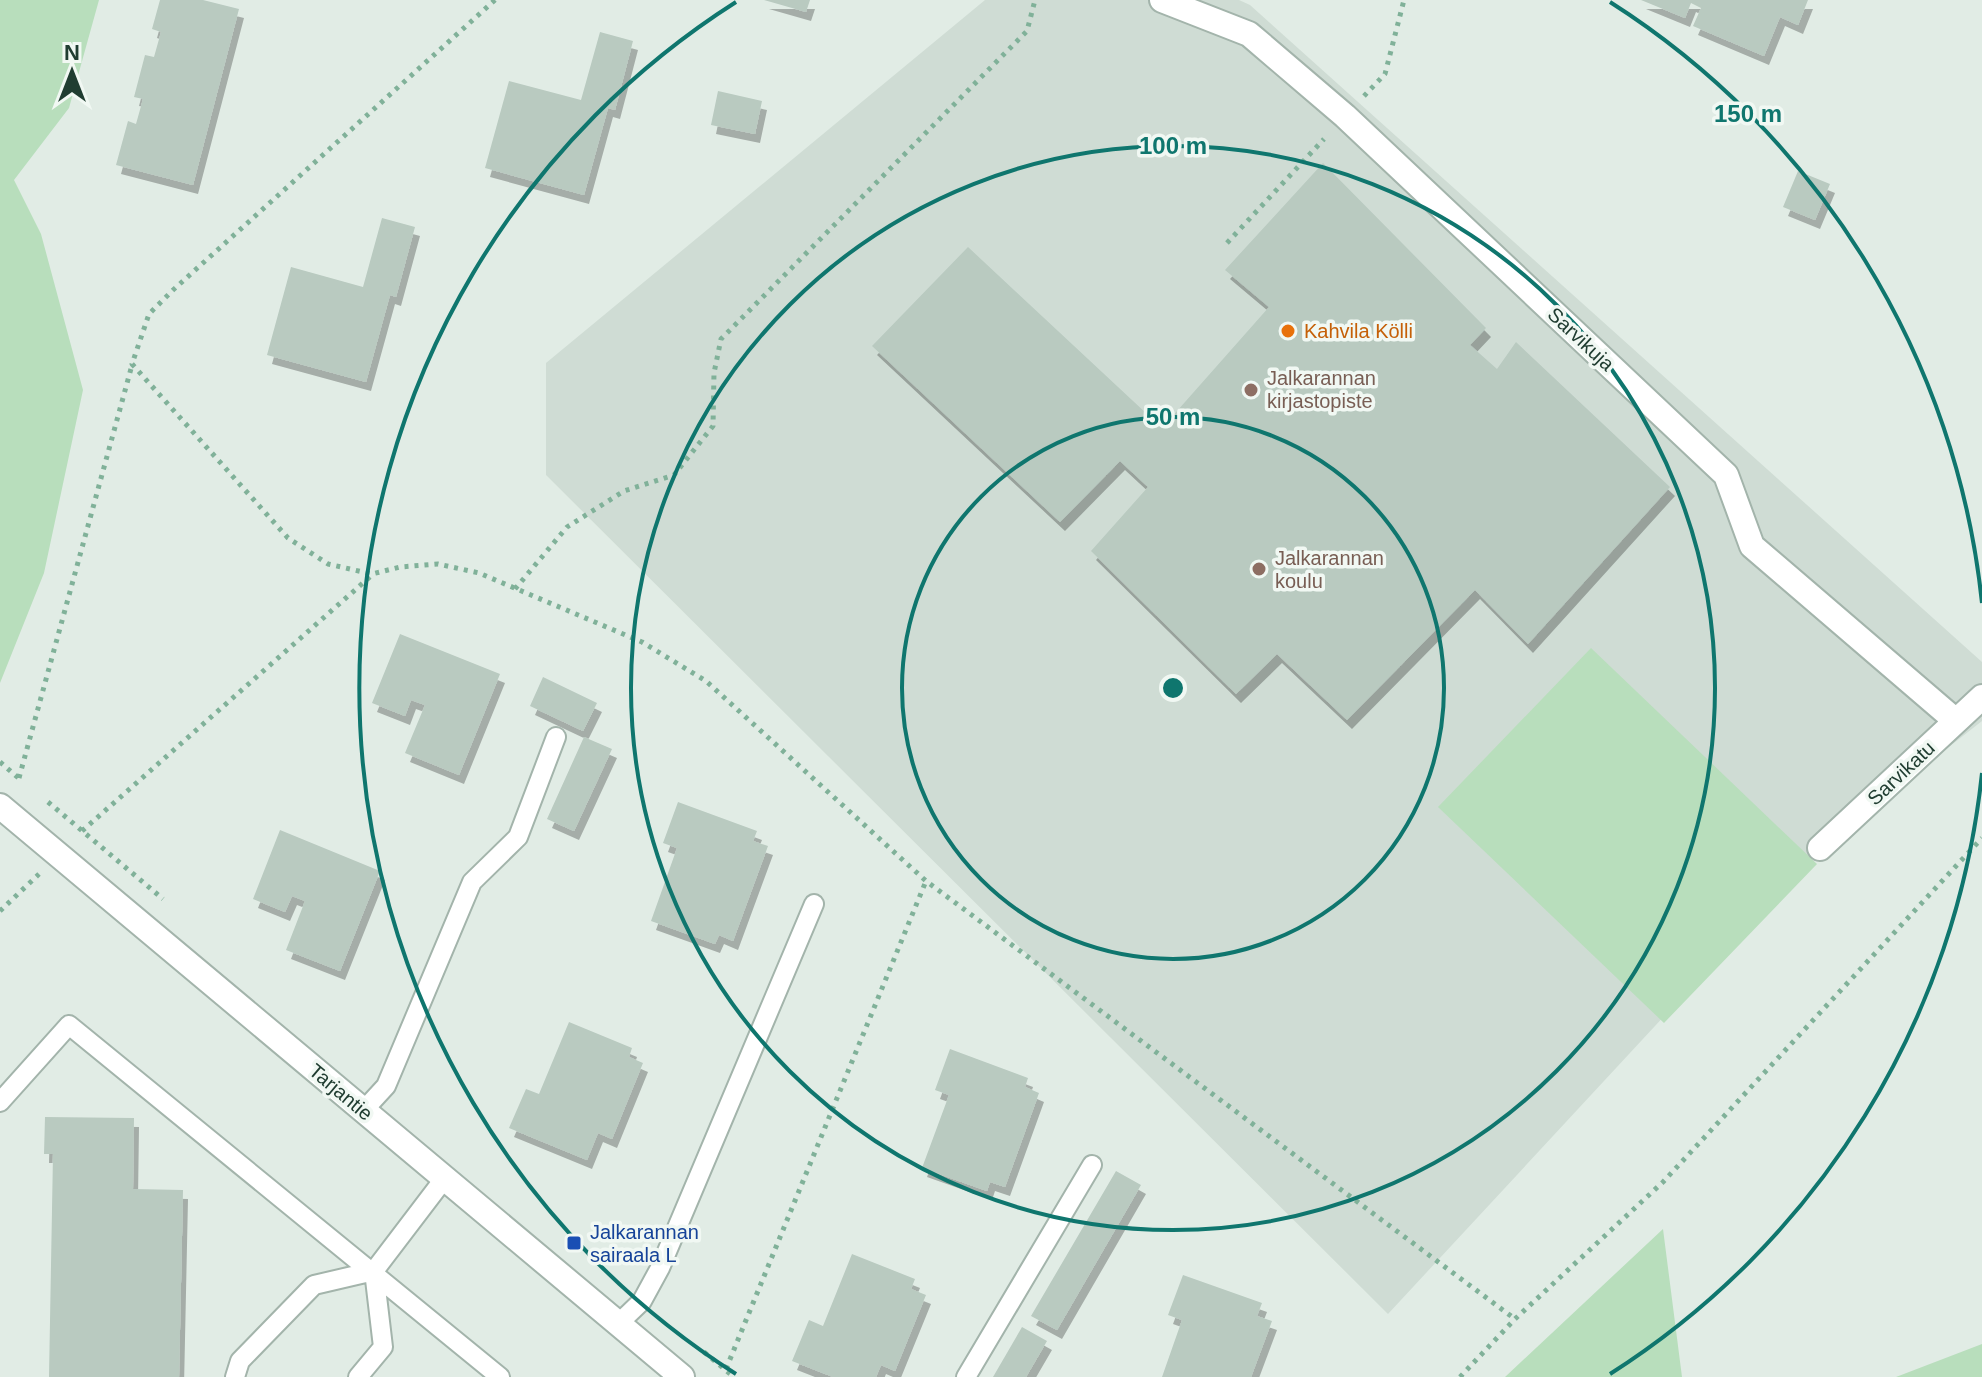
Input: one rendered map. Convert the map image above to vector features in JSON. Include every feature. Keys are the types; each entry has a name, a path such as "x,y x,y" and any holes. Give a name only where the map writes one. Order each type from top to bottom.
{"street":[{"name":"Sarvikuja","path":"1162,0 1249,34 1345,116 1726,475 1752,546 1956,721"},
{"name":"Sarvikatu","path":"1820,848 1982,697"},
{"name":"Tarjantie","path":"0,806 682,1377"}],"lane":[{"path":"363,1111 386,1086 472,882 518,837 556,737"},
{"path":"618,1324 642,1301 660,1268 814,904"},
{"path":"0,1102 69,1025 500,1377"},
{"path":"966,1377 1092,1165"},
{"path":"235,1377 240,1361 314,1285 374,1271 444,1179"},
{"path":"358,1377 383,1347 374,1271"}],"path":[{"path":"19,778 132,364 149,314 495,0"},
{"path":"515,589 567,527 624,491 674,475 713,426 714,373 721,339 1027,31 1035,0"},
{"path":"132,364 288,538 328,564 372,574 400,567 438,564 479,573 642,642 706,681 926,881 1515,1319"},
{"path":"82,831 372,574"},
{"path":"1460,1377 1515,1319 1663,1182 1982,838"},
{"path":"0,911 40,874"},
{"path":"725,1369 926,881"}],"shaded area":[{"name":"Jalkarannan koulu","path":"985,0 1239,0 1250,5 1982,662 1982,721 1820,848 1388,1314 546,475 546,363"}],"green space":[{"path":"0,0 99,0 69,108 14,180 41,234 83,390 44,573 0,683"},
{"path":"1591,648 1817,864 1664,1023 1438,807"},
{"path":"1663,1229 1682,1377 1505,1377"},
{"path":"1982,1344 1982,1377 1896,1377"}],"building":[{"path":"160,0 203,0 239,9 193,185 116,165 128,121 136,124 143,99 134,97 145,55 154,57 161,32 152,29"},
{"path":"764,0 810,0 806,12"},
{"path":"1641,0 1808,0 1798,25 1780,17 1764,56 1693,26 1701,8 1691,3 1685,18"},
{"path":"600,32 633,41 615,110 608,108 584,195 485,168 509,81 581,100"},
{"path":"718,91 762,101 755,134 711,125"},
{"path":"1323,163 1486,328 1470,345 1497,369 1516,342 1670,487 1528,644 1475,590 1347,720 1277,654 1236,694 1091,551 1148,487 1120,461 1060,522 872,346 968,247 1162,428 1269,307 1225,270"},
{"path":"1798,171 1830,184 1815,220 1783,207"},
{"path":"382,218 415,227 396,297 390,295 366,382 267,355 291,267 363,287"},
{"path":"400,634 500,674 459,775 405,753 425,705 411,700 405,716 372,703"},
{"path":"543,677 597,703 583,731 530,706"},
{"path":"584,737 612,749 574,831 547,819"},
{"path":"678,802 757,831 753,841 768,846 733,941 719,935 715,944 651,921 677,848 663,843"},
{"path":"280,830 380,871 340,971 286,950 305,901 292,896 285,912 253,899"},
{"path":"569,1022 632,1048 629,1057 643,1063 612,1139 598,1133 587,1160 509,1128 526,1089 539,1094"},
{"path":"950,1049 1028,1078 1025,1087 1039,1093 1005,1187 990,1182 987,1191 922,1168 949,1095 935,1090"},
{"path":"45,1117 134,1118 133,1189 183,1190 179,1377 49,1377 53,1154 44,1154"},
{"path":"1116,1171 1141,1185 1057,1330 1031,1316"},
{"path":"852,1254 915,1279 911,1289 926,1295 895,1371 881,1365 876,1377 833,1377 792,1361 809,1320 823,1326"},
{"path":"1183,1275 1262,1303 1257,1316 1272,1321 1251,1377 1162,1377 1182,1320 1168,1315"},
{"path":"1022,1327 1047,1341 1026,1377 993,1377"}],"place":[{"name":"Kahvila Kölli","path":"1288,331"},
{"name":"Jalkarannan kirjastopiste","path":"1251,390"},
{"name":"Jalkarannan koulu","path":"1259,569"},
{"name":"Jalkarannan sairaala L","path":"574,1243"}]}
